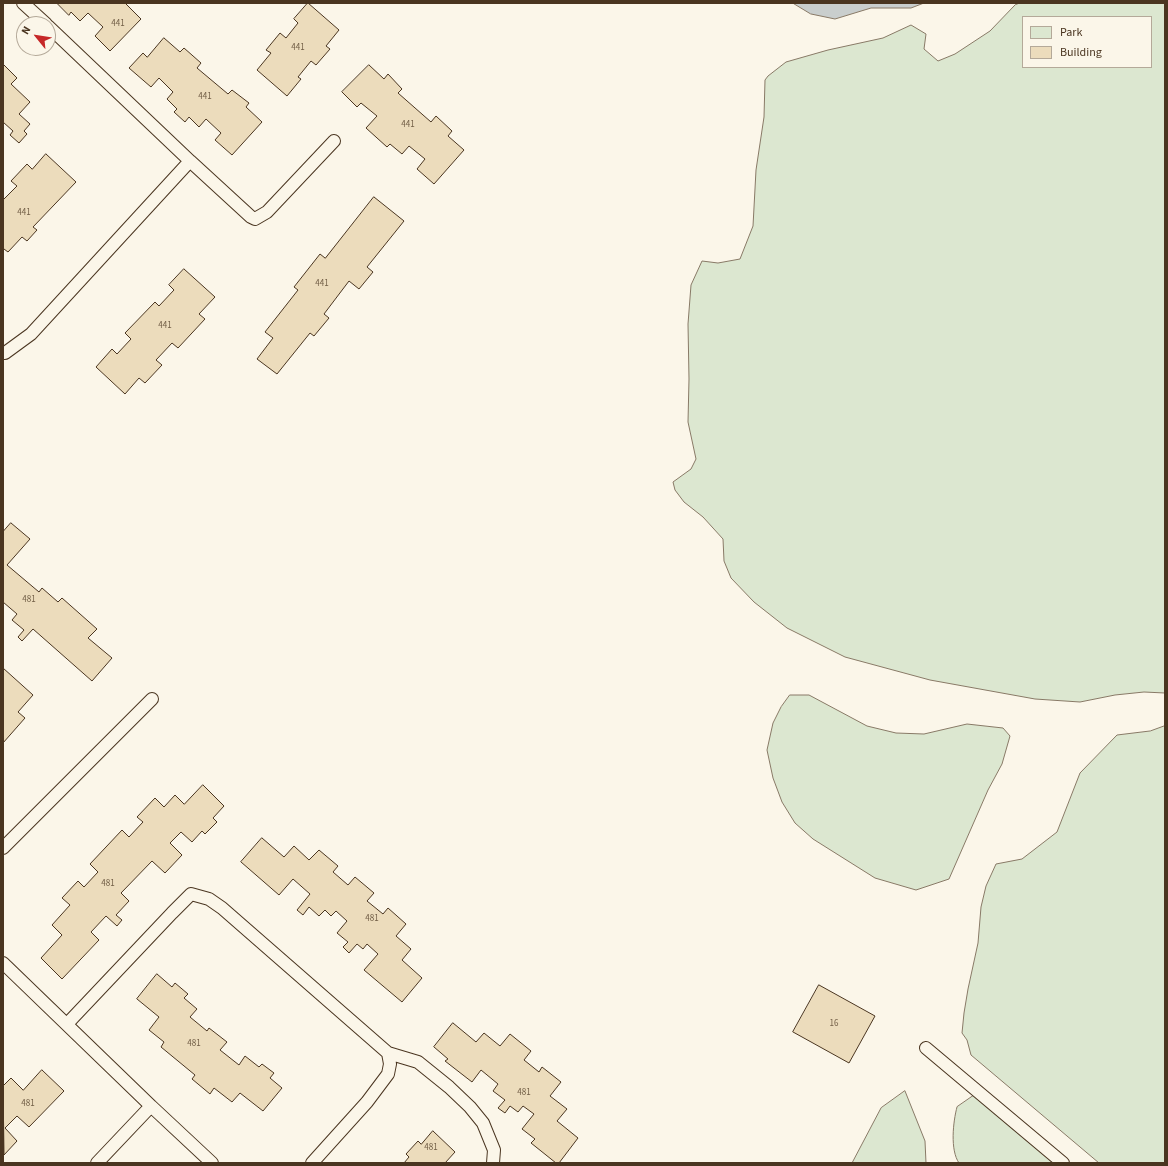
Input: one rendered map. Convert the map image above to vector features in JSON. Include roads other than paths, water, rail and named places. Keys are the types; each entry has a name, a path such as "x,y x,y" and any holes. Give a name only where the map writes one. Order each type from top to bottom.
{"lane":[{"path":"24,3 38,16"},
{"path":"56,34 190,162 255,219 267,212 334,141"},
{"path":"3,353 31,334 190,162"},
{"path":"3,848 152,699"},
{"path":"67,1024 191,894 209,899 222,908 388,1053 418,1062 449,1087 470,1107 483,1123 494,1150 493,1163"},
{"path":"4,966 67,1024 212,1163"},
{"path":"926,1048 1063,1163"},
{"path":"312,1163 367,1102 388,1074 390,1064 388,1053"},
{"path":"97,1163 151,1106"}]}
